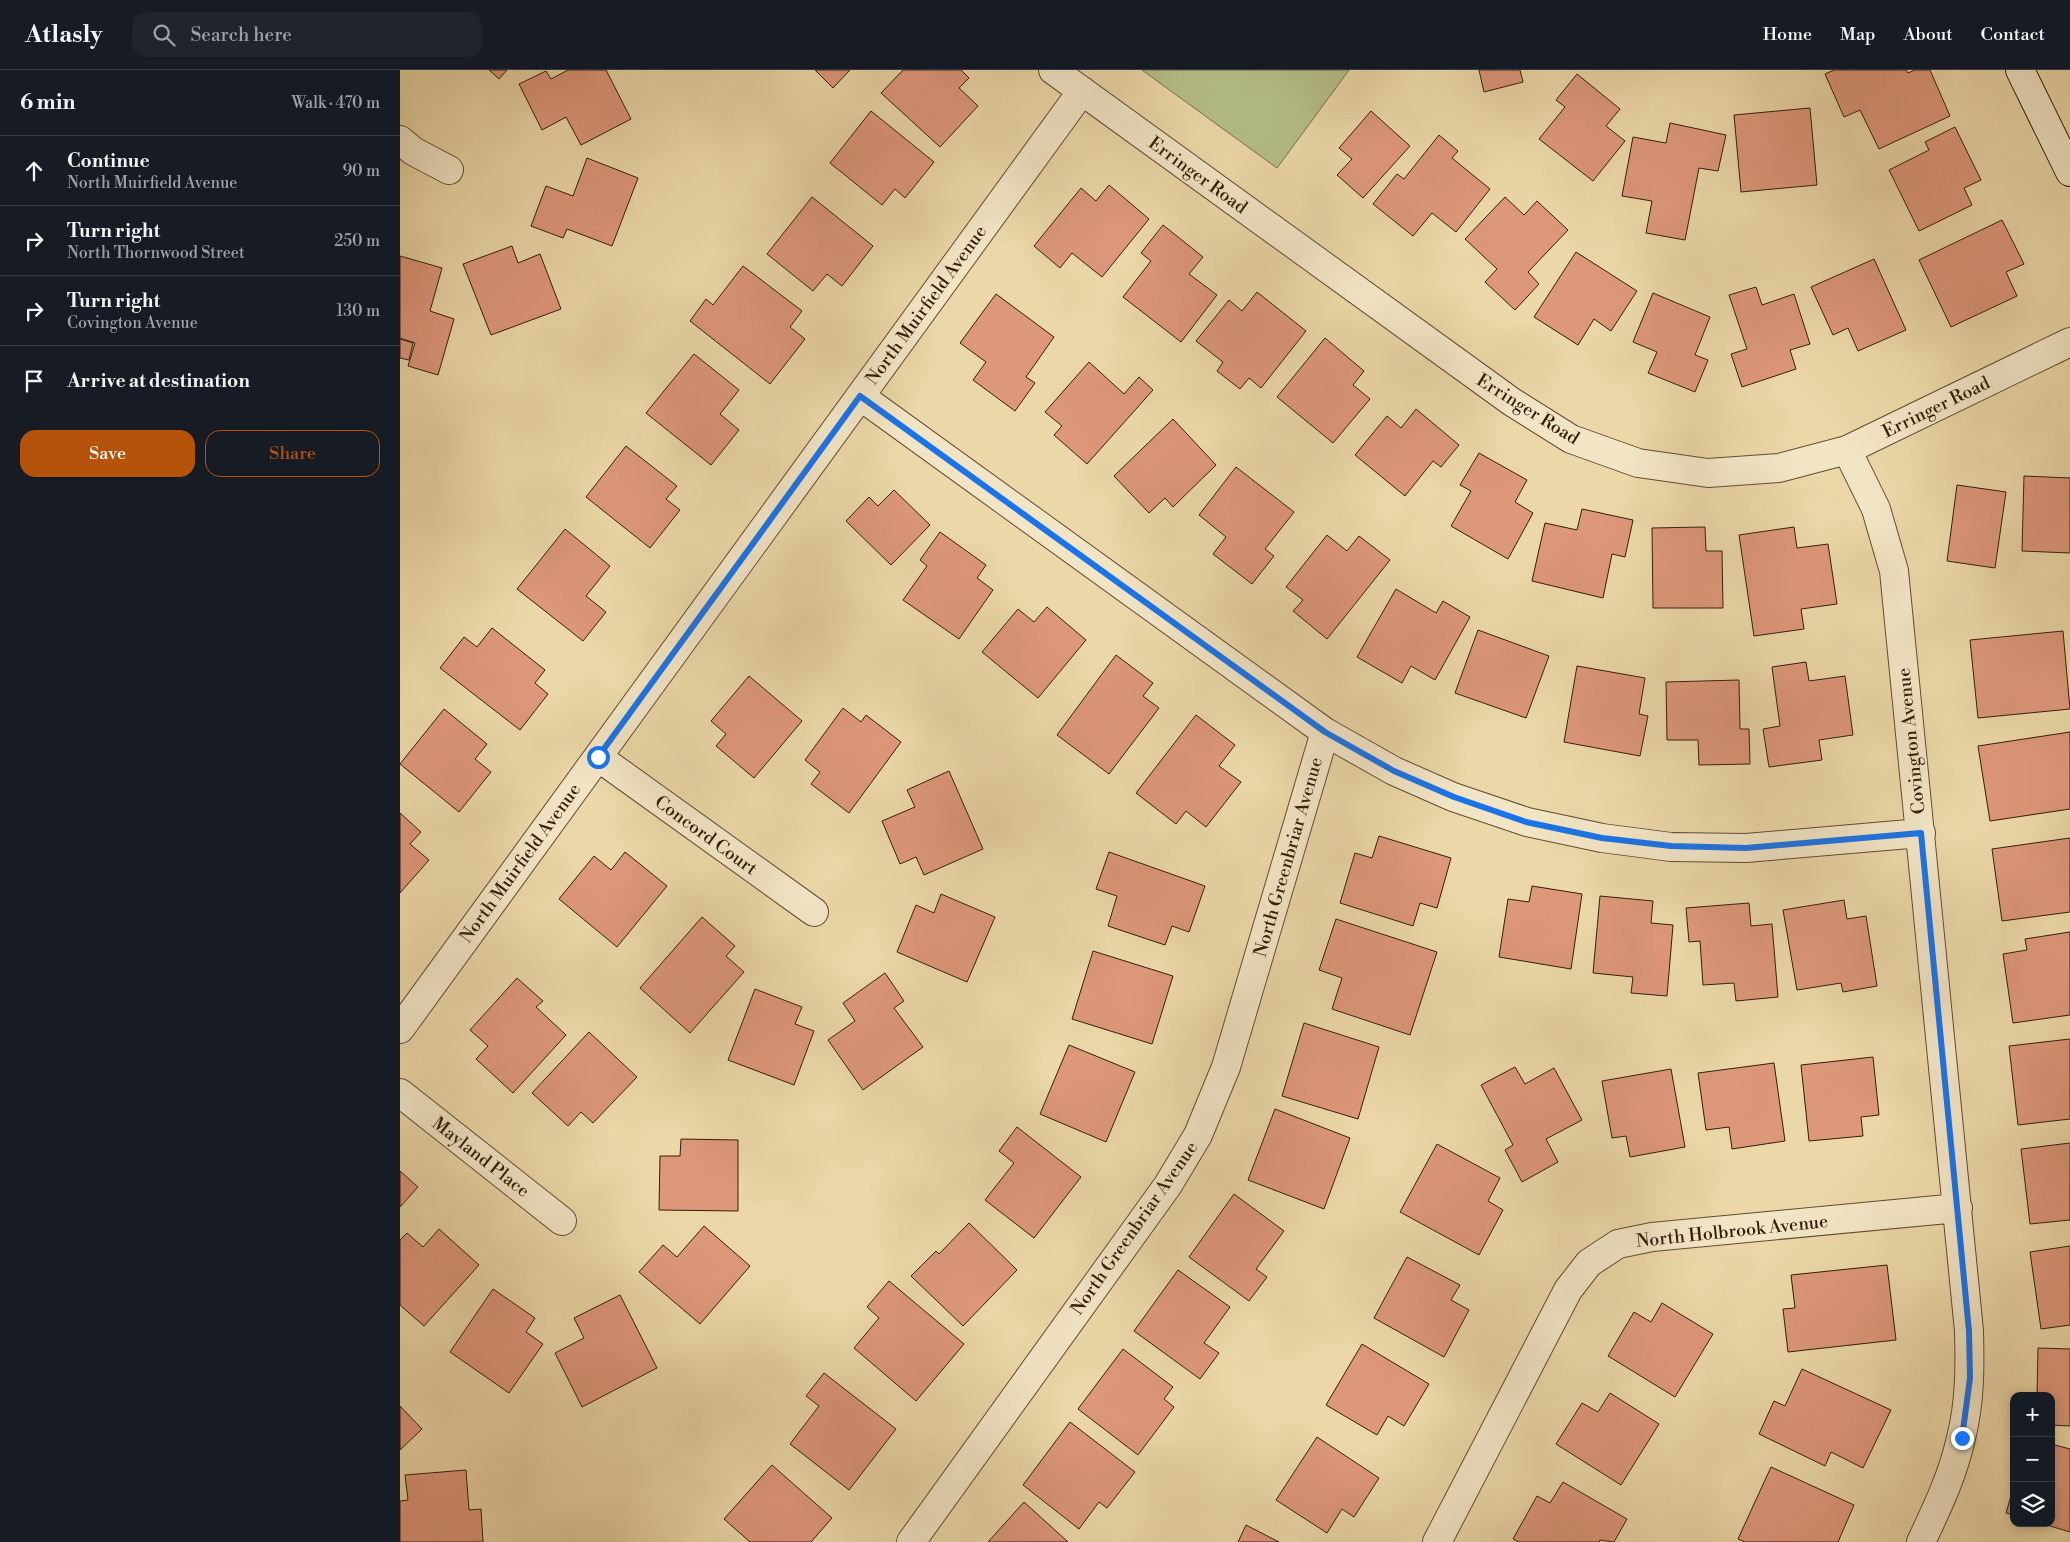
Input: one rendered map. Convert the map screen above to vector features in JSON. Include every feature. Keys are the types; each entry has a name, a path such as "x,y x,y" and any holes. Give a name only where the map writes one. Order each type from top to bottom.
{"street":[{"name":"Erringer Road","path":"1053,70 1512,402 1572,439 1638,463 1708,473 1778,468 1847,450 2070,342"},
{"path":"2020,70 2070,172"},
{"name":"North Muirfield Avenue","path":"400,1029 1082,90"},
{"path":"400,140 413,150 449,170"},
{"path":"860,396 1325,732 1394,771 1454,797 1526,822 1602,838 1671,846 1746,848 1921,833"},
{"name":"Covington Avenue","path":"1847,450 1876,509 1894,570 1969,1331 1970,1378 1962,1438 1944,1493 1921,1542"},
{"name":"North Greenbriar Avenue","path":"911,1542 1168,1185 1198,1135 1226,1067 1325,732"},
{"name":"Concord Court","path":"598,757 814,912"},
{"name":"Mayland Place","path":"400,1093 562,1221"},
{"name":"North Holbrook Avenue","path":"1437,1542 1568,1290 1589,1262 1618,1244 1652,1237 1958,1208"}],"green space":[{"path":"1142,70 1349,70 1277,168"}],"building":[{"path":"489,70 507,70 499,79"},
{"path":"568,70 606,70 631,119 581,145 566,117 542,130 519,84 546,71 551,79"},
{"path":"815,70 850,70 833,88"},
{"path":"903,70 961,70 969,78 959,88 978,106 940,147 881,93"},
{"path":"1479,70 1520,70 1523,82 1484,92"},
{"path":"1834,70 1906,70 1908,73 1915,70 1930,70 1950,116 1879,149 1860,110 1844,117 1825,74"},
{"path":"1577,74 1620,109 1606,126 1625,141 1593,181 1539,139 1565,107 1556,100"},
{"path":"1810,108 1817,185 1741,192 1734,115"},
{"path":"871,111 934,162 905,198 895,189 882,205 830,163"},
{"path":"1371,111 1410,146 1363,198 1337,175 1352,159 1339,148"},
{"path":"1670,123 1726,135 1718,171 1699,168 1685,240 1646,233 1652,201 1622,196 1633,137 1666,143"},
{"path":"1955,127 1981,180 1964,188 1972,205 1919,231 1889,170 1929,150 1925,142"},
{"path":"1439,135 1458,151 1452,158 1490,189 1456,232 1432,213 1413,236 1373,204 1397,174 1404,179"},
{"path":"587,158 638,178 612,246 567,229 563,238 531,226 546,186 573,196"},
{"path":"1109,185 1149,219 1102,277 1072,253 1060,268 1034,246 1081,188 1096,201"},
{"path":"812,197 873,246 842,286 827,274 813,291 767,254"},
{"path":"1505,197 1524,215 1537,201 1568,230 1528,272 1539,284 1515,310 1485,282 1497,269 1465,239"},
{"path":"2002,220 2024,264 2006,272 2017,296 1951,327 1919,260"},
{"path":"1163,225 1203,257 1189,274 1217,295 1181,342 1123,297 1151,261 1141,253"},
{"path":"512,246 518,263 540,254 561,309 491,335 463,264"},
{"path":"1576,252 1637,291 1611,331 1594,319 1578,345 1534,317"},
{"path":"400,256 442,268 430,311 454,319 438,375 408,366 415,343 400,338"},
{"path":"1874,259 1906,330 1858,351 1848,328 1833,335 1811,287"},
{"path":"743,266 802,311 790,327 805,339 770,384 690,321 706,299 713,305"},
{"path":"1756,287 1762,305 1794,294 1810,344 1790,350 1796,369 1742,387 1731,354 1747,349 1729,295"},
{"path":"1257,292 1306,331 1261,388 1249,378 1240,389 1217,371 1223,362 1196,341 1229,300 1242,311"},
{"path":"1653,293 1710,317 1695,355 1708,360 1695,392 1648,373 1657,352 1633,342"},
{"path":"996,294 1054,337 1026,377 1035,383 1015,411 973,380 986,362 960,343"},
{"path":"1325,338 1364,371 1353,385 1370,399 1333,443 1277,397"},
{"path":"400,339 413,343 409,360 400,358"},
{"path":"694,354 739,390 720,414 739,430 711,465 646,413"},
{"path":"1089,362 1124,394 1139,377 1153,390 1087,464 1054,435 1062,426 1045,412"},
{"path":"1416,409 1459,445 1441,467 1433,461 1405,496 1355,455 1387,416 1401,428"},
{"path":"1173,419 1216,465 1173,507 1165,498 1149,513 1114,476"},
{"path":"626,446 677,486 666,499 680,510 650,548 586,497"},
{"path":"1479,453 1527,480 1515,502 1533,513 1508,559 1451,526 1471,491 1460,485"},
{"path":"1236,467 1294,512 1265,549 1274,556 1252,584 1213,554 1226,537 1199,515"},
{"path":"2024,476 2070,478 2070,553 2022,551"},
{"path":"1957,485 2006,492 1995,568 1947,561"},
{"path":"894,490 930,525 891,565 846,521 869,497 878,506"},
{"path":"1582,509 1633,520 1625,557 1612,554 1603,598 1532,581 1545,523 1577,530"},
{"path":"1705,527 1706,551 1722,551 1723,608 1653,608 1652,528"},
{"path":"1794,527 1797,548 1828,544 1837,604 1801,609 1804,629 1754,636 1739,535"},
{"path":"565,529 610,566 586,596 606,612 583,641 517,589"},
{"path":"940,532 986,565 977,578 993,590 959,639 903,600 927,566 920,560"},
{"path":"1327,535 1347,551 1359,536 1390,560 1327,639 1293,611 1303,600 1286,587"},
{"path":"1396,589 1436,613 1443,601 1470,617 1435,680 1411,666 1402,683 1357,657"},
{"path":"1047,607 1086,640 1038,698 982,652 1018,609 1034,622"},
{"path":"492,628 545,670 535,683 548,694 520,730 440,668 464,637 477,647"},
{"path":"1478,630 1549,656 1526,718 1455,693"},
{"path":"2063,631 2070,709 1978,718 1970,640"},
{"path":"1116,655 1153,683 1143,696 1159,708 1109,774 1057,735"},
{"path":"1806,662 1809,681 1845,676 1853,735 1819,740 1822,760 1769,767 1763,729 1780,726 1772,667"},
{"path":"1577,666 1645,678 1639,714 1648,716 1640,756 1564,742"},
{"path":"749,676 802,721 754,778 716,746 726,734 711,721"},
{"path":"1739,680 1740,729 1749,729 1750,764 1699,765 1698,740 1667,740 1666,682"},
{"path":"843,708 861,722 866,715 901,742 849,813 811,784 820,772 805,760"},
{"path":"444,709 487,744 475,759 491,772 459,812 400,764"},
{"path":"1196,715 1235,745 1219,766 1241,782 1206,827 1186,811 1176,824 1136,793"},
{"path":"2070,732 2070,809 1990,821 1978,746"},
{"path":"949,771 983,849 924,875 916,857 900,864 882,821 915,807 907,790"},
{"path":"400,813 421,832 410,844 429,860 400,893"},
{"path":"1379,836 1451,858 1437,908 1420,903 1413,926 1340,903 1355,853 1372,858"},
{"path":"2070,838 2070,912 2002,921 1992,849"},
{"path":"625,852 667,886 617,947 559,899 594,856 611,870"},
{"path":"1109,852 1205,886 1189,932 1172,926 1165,945 1108,926 1117,896 1096,889"},
{"path":"1532,886 1582,894 1571,969 1499,957 1508,899 1529,902"},
{"path":"941,894 995,917 967,982 897,952 916,905 934,913"},
{"path":"1600,896 1653,901 1651,923 1673,925 1667,996 1631,993 1633,977 1593,973"},
{"path":"1844,900 1847,919 1866,916 1877,986 1843,992 1841,983 1797,990 1783,910"},
{"path":"1749,903 1751,926 1772,924 1778,997 1736,1001 1734,983 1703,985 1700,941 1689,942 1686,908"},
{"path":"702,917 735,946 726,956 744,972 690,1033 640,988"},
{"path":"1336,919 1437,952 1410,1035 1332,1009 1342,978 1319,970"},
{"path":"2070,932 2070,1015 2013,1023 2003,954 2027,950 2025,939"},
{"path":"1093,951 1173,976 1152,1044 1072,1019"},
{"path":"885,973 904,1001 894,1008 923,1047 863,1090 828,1040 855,1021 843,1003"},
{"path":"517,978 543,1001 536,1007 566,1035 513,1093 476,1059 488,1046 470,1030"},
{"path":"755,989 802,1007 795,1024 814,1031 794,1085 728,1060"},
{"path":"1304,1023 1379,1047 1358,1119 1282,1096"},
{"path":"589,1032 637,1077 593,1123 581,1112 568,1126 532,1093"},
{"path":"2070,1039 2070,1119 2018,1125 2009,1046"},
{"path":"1069,1045 1135,1072 1106,1142 1040,1114"},
{"path":"1873,1057 1879,1115 1861,1117 1863,1136 1809,1141 1801,1065"},
{"path":"1774,1063 1785,1141 1732,1149 1729,1127 1706,1130 1698,1073"},
{"path":"1515,1067 1525,1084 1554,1068 1582,1120 1546,1139 1558,1162 1522,1182 1505,1150 1513,1145 1481,1085"},
{"path":"1671,1069 1685,1147 1630,1157 1626,1136 1612,1138 1602,1081"},
{"path":"1275,1109 1350,1138 1324,1209 1248,1180"},
{"path":"1017,1127 1081,1177 1034,1238 985,1200 1014,1163 999,1151"},
{"path":"681,1139 738,1140 738,1211 659,1210 660,1156 680,1156"},
{"path":"2070,1143 2070,1220 2030,1224 2021,1149"},
{"path":"1437,1144 1500,1178 1488,1201 1503,1210 1479,1255 1400,1212"},
{"path":"400,1171 418,1187 400,1207"},
{"path":"1234,1194 1284,1231 1256,1269 1267,1277 1249,1301 1189,1257"},
{"path":"969,1223 1017,1270 963,1326 911,1276 936,1251 939,1254"},
{"path":"704,1226 750,1266 700,1324 639,1272 663,1245 677,1257"},
{"path":"439,1229 479,1265 424,1326 400,1305 400,1240 407,1233 423,1247"},
{"path":"2070,1246 2070,1325 2041,1329 2030,1252"},
{"path":"1407,1257 1460,1285 1451,1300 1469,1310 1444,1357 1374,1318"},
{"path":"1887,1265 1896,1340 1788,1352 1783,1309 1795,1308 1791,1275"},
{"path":"1178,1270 1230,1307 1204,1343 1219,1353 1200,1379 1134,1331"},
{"path":"889,1281 964,1344 916,1401 854,1348 879,1318 867,1307"},
{"path":"493,1289 535,1318 526,1332 543,1344 509,1393 450,1352"},
{"path":"620,1295 657,1368 582,1407 555,1353 584,1338 574,1318"},
{"path":"1662,1303 1713,1334 1675,1397 1608,1356 1634,1312 1651,1322"},
{"path":"1362,1344 1429,1384 1404,1426 1388,1416 1377,1435 1326,1405"},
{"path":"2038,1348 2070,1349 2070,1426 2055,1425 2055,1392 2037,1392"},
{"path":"1123,1349 1173,1387 1164,1399 1174,1407 1138,1455 1078,1409"},
{"path":"1802,1369 1891,1410 1863,1468 1831,1452 1825,1466 1759,1434 1774,1401 1785,1406"},
{"path":"824,1373 896,1429 849,1490 790,1444 819,1406 806,1396"},
{"path":"1610,1393 1659,1424 1621,1485 1556,1444 1582,1403 1598,1412"},
{"path":"400,1406 422,1429 400,1450"},
{"path":"1070,1422 1135,1472 1107,1508 1099,1502 1079,1529 1023,1485"},
{"path":"1317,1437 1379,1478 1354,1517 1342,1509 1327,1533 1276,1500"},
{"path":"2055,1445 2070,1449 2070,1532 2053,1527 2055,1527"},
{"path":"772,1465 832,1518 811,1542 750,1542 724,1519"},
{"path":"1771,1467 1854,1505 1838,1542 1745,1542 1738,1539"},
{"path":"466,1470 469,1510 481,1509 483,1542 400,1542 400,1501 408,1500 405,1475"},
{"path":"1563,1482 1627,1519 1614,1542 1600,1540 1599,1542 1519,1542 1513,1539 1537,1496 1550,1503"},
{"path":"2010,1500 2010,1514 2006,1513"},
{"path":"1024,1502 1068,1542 988,1542"},
{"path":"1246,1525 1279,1542 1238,1542"}],"route":[{"path":"598,757 860,396 1325,732 1394,771 1454,797 1526,822 1602,838 1671,846 1746,848 1921,833 1969,1331 1970,1378 1962,1438"}]}
